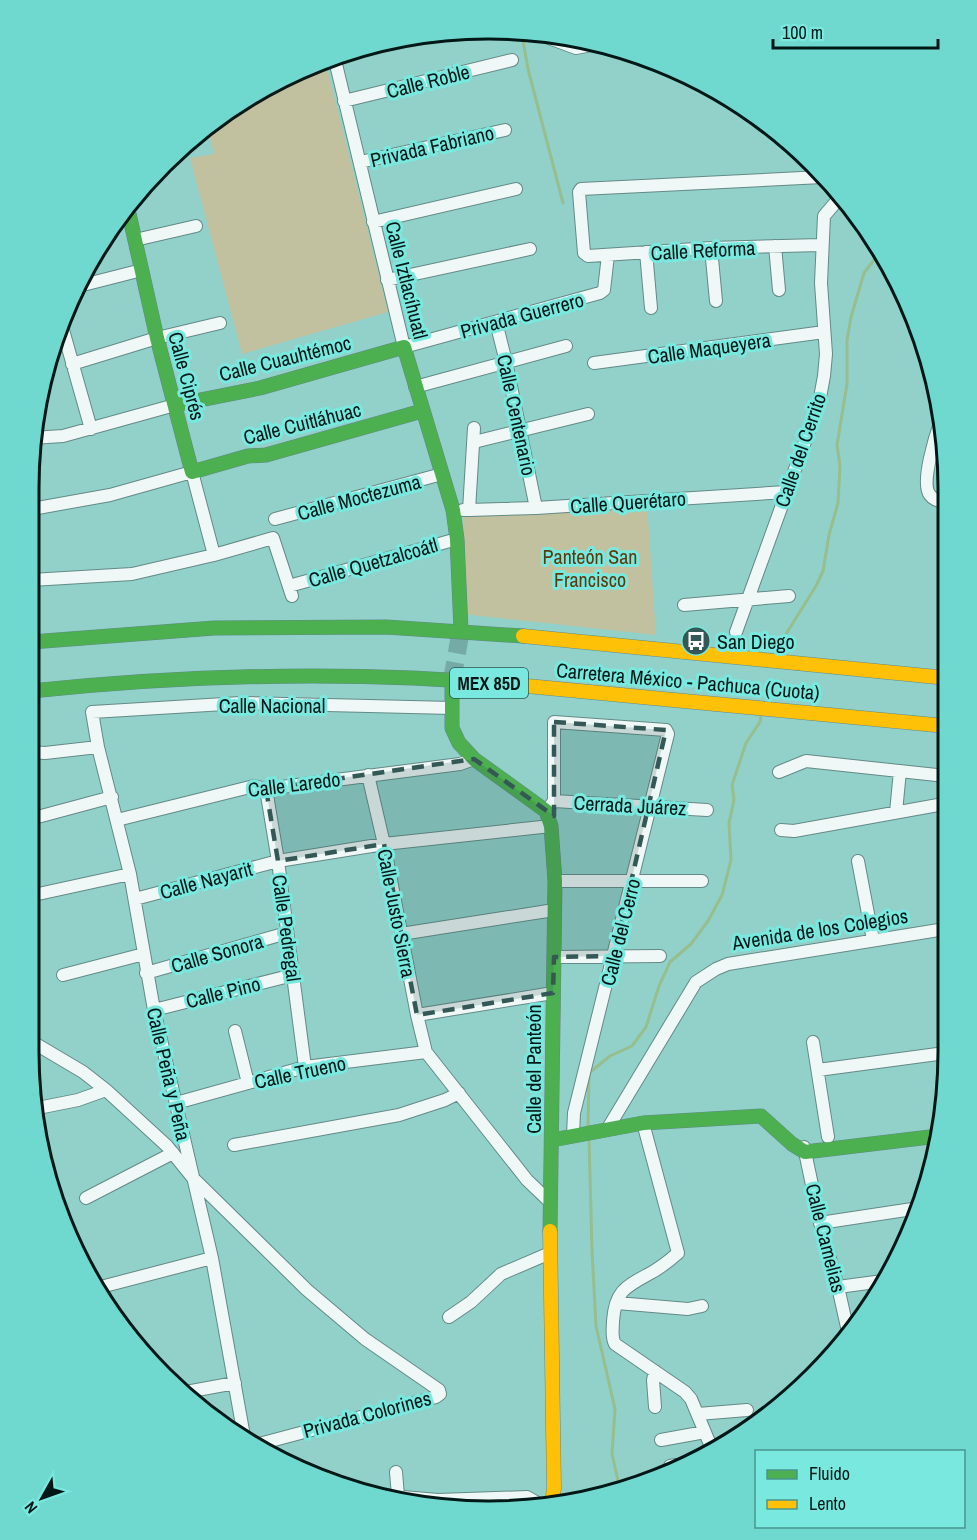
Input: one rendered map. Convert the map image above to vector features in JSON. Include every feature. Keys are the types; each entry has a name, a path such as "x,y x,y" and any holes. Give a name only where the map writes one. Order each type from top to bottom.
{"main road":[{"name":"Calle Ciprés","path":"130,218 157,338 192,472"},
{"name":"Calle Iztlacíhuatl","path":"404,347 453,510 457,539 461,630"},
{"name":"Calle Cuauhtémoc","path":"175,405 260,388 404,347"},
{"name":"Calle Cuitláhuac","path":"192,472 248,456 266,455 422,411"},
{"name":"Carretera México - Pachuca (Cuota)","path":"39,641 214,628 386,627 484,632 938,677"},
{"name":"Carretera México - Pachuca (Cuota)","path":"39,690 156,679 247,676 429,678 649,696 938,725"},
{"path":"452,680 452,728 459,743 474,759 550,806"},
{"name":"Calle del Panteón","path":"550,806 555,881 550,1202 553,1496"},
{"path":"552,1140 643,1123 760,1116 800,1146 929,1137"},
{"path":"800,1146 828,1137 932,1124"}],"street":[{"name":"Calle Roble","path":"344,101 512,60"},
{"name":"Calle Iztlacíhuatl","path":"336,66 404,347"},
{"name":"Privada Fabriano","path":"360,162 505,130"},
{"name":"Calle Reforma","path":"812,177 691,182 580,190 585,255 821,245"},
{"path":"373,222 516,189"},
{"name":"Calle del Cerrito","path":"736,632 819,403 825,365 821,245 824,216 835,203"},
{"path":"135,240 196,226"},
{"path":"775,246 779,290"},
{"path":"711,248 716,301"},
{"path":"387,280 530,249"},
{"path":"646,252 651,308"},
{"name":"Privada Guerrero","path":"404,347 600,293 604,290 608,255"},
{"path":"88,284 142,270"},
{"path":"72,364 157,338 220,322"},
{"name":"Calle Centenario","path":"496,322 536,508"},
{"name":"Calle Maqueyera","path":"594,363 824,332"},
{"path":"65,338 91,429"},
{"path":"415,387 566,346"},
{"path":"42,437 63,436 175,405"},
{"path":"474,442 588,414"},
{"path":"469,510 474,428"},
{"path":"935,440 926,486 928,494 938,501"},
{"path":"39,507 110,495 192,472"},
{"name":"Calle Ciprés","path":"192,472 214,555"},
{"name":"Calle Moctezuma","path":"275,519 442,474"},
{"name":"Calle Querétaro","path":"453,510 536,508 786,492"},
{"name":"Calle Quetzalcoátl","path":"214,555 273,538 290,591 457,539"},
{"path":"39,580 132,574 214,555"},
{"path":"684,605 789,596"},
{"name":"Calle Nacional","path":"92,712 241,703 452,708"},
{"name":"Calle Peña y Peña","path":"92,712 98,747 130,874 154,1010 212,1258 243,1427"},
{"name":"Calle del Cerro","path":"550,806 554,722 666,730 668,734 633,880 574,1113 583,1133"},
{"path":"39,753 98,747"},
{"name":"Calle Laredo","path":"117,820 254,786 266,789 460,764 474,759"},
{"path":"780,772 806,762 938,775"},
{"path":"896,812 900,771"},
{"name":"Calle Justo Sierra","path":"368,775 426,1052"},
{"name":"Calle Pedregal","path":"266,789 278,861 305,1068"},
{"path":"39,817 112,797"},
{"path":"781,830 794,831 938,805"},
{"name":"Cerrada Juárez","path":"550,806 706,810"},
{"name":"Calle Nayarit","path":"135,899 278,861 384,844 551,826"},
{"path":"858,861 873,940"},
{"path":"39,894 130,874"},
{"path":"555,881 702,881"},
{"path":"401,934 554,910"},
{"name":"Avenida de los Colegios","path":"608,1128 696,982 716,969 728,964 938,930"},
{"name":"Calle Sonora","path":"146,973 287,933"},
{"path":"63,975 144,954"},
{"path":"554,957 660,956"},
{"name":"Calle Pino","path":"154,1010 293,975"},
{"path":"417,1014 553,993"},
{"path":"235,1031 248,1083"},
{"path":"813,1042 828,1137"},
{"path":"39,1046 83,1072 106,1090 173,1153 193,1178"},
{"path":"426,1052 526,1180 550,1202"},
{"name":"Calle Trueno","path":"176,1103 305,1068 426,1052"},
{"path":"818,1070 938,1054"},
{"path":"43,1107 78,1100 106,1090"},
{"path":"234,1145 399,1115 459,1093"},
{"path":"643,1123 678,1253 664,1265 628,1284 621,1293 614,1312 613,1341 685,1392 691,1399 709,1443"},
{"name":"Calle Camelias","path":"800,1146 846,1323"},
{"path":"86,1198 173,1153"},
{"name":"Privada Colorines","path":"193,1178 307,1290 365,1339 440,1390 440,1394 436,1397 266,1442"},
{"path":"820,1223 909,1209"},
{"path":"449,1317 471,1302 501,1274 550,1253"},
{"path":"105,1286 212,1258"},
{"path":"838,1287 874,1282"},
{"path":"617,1303 688,1309 702,1306"},
{"path":"655,1371 653,1380 655,1407"},
{"path":"194,1391 235,1383"},
{"path":"698,1414 747,1410"},
{"path":"661,1440 705,1432"},
{"path":"396,1472 398,1491"},
{"path":"468,1500 526,1497 529,1499"}],"highlighted area":[{"path":"554,722 666,730 614,956 554,957 553,993 417,1015 384,844 278,861 266,789 474,759 554,816"}],"green space":[{"path":"327,69 388,312 242,354 190,158 214,154 209,137 215,132 264,99"},
{"name":"Panteón San Francisco","path":"647,505 656,635 462,614 464,512"}],"waterway":[{"path":"523,41 528,69 563,203"},
{"path":"776,650 823,571 829,535 838,503 840,466 837,445 847,384 847,340 864,273 875,259"},
{"path":"588,1126 589,1073 610,1056 632,1046 646,1027 659,986 670,962 691,944 708,921 722,895 731,860 729,823 734,800 732,785 746,743 760,722 761,716"},
{"path":"589,1139 596,1326 615,1409 612,1454 618,1482"}],"tunnel":[{"path":"452,680 461,630"}],"traffic: fast":[{"path":"130,218 157,338 192,472 248,456 266,455 422,411"},
{"path":"175,405 260,388 404,347 453,510 457,539 461,630"},
{"path":"39,641 214,628 386,627 523,636"},
{"path":"39,690 155,681 279,676 403,678 527,686"},
{"path":"452,680 452,728 459,743 474,759 546,811 551,826 555,881 550,1231"},
{"path":"552,1140 643,1123 761,1116 792,1144 805,1152 929,1137"}],"traffic: slow":[{"path":"523,636 938,677"},
{"path":"527,686 938,725"},
{"path":"550,1231 553,1496"}],"place":[{"name":"San Diego","path":"696,641"}]}
